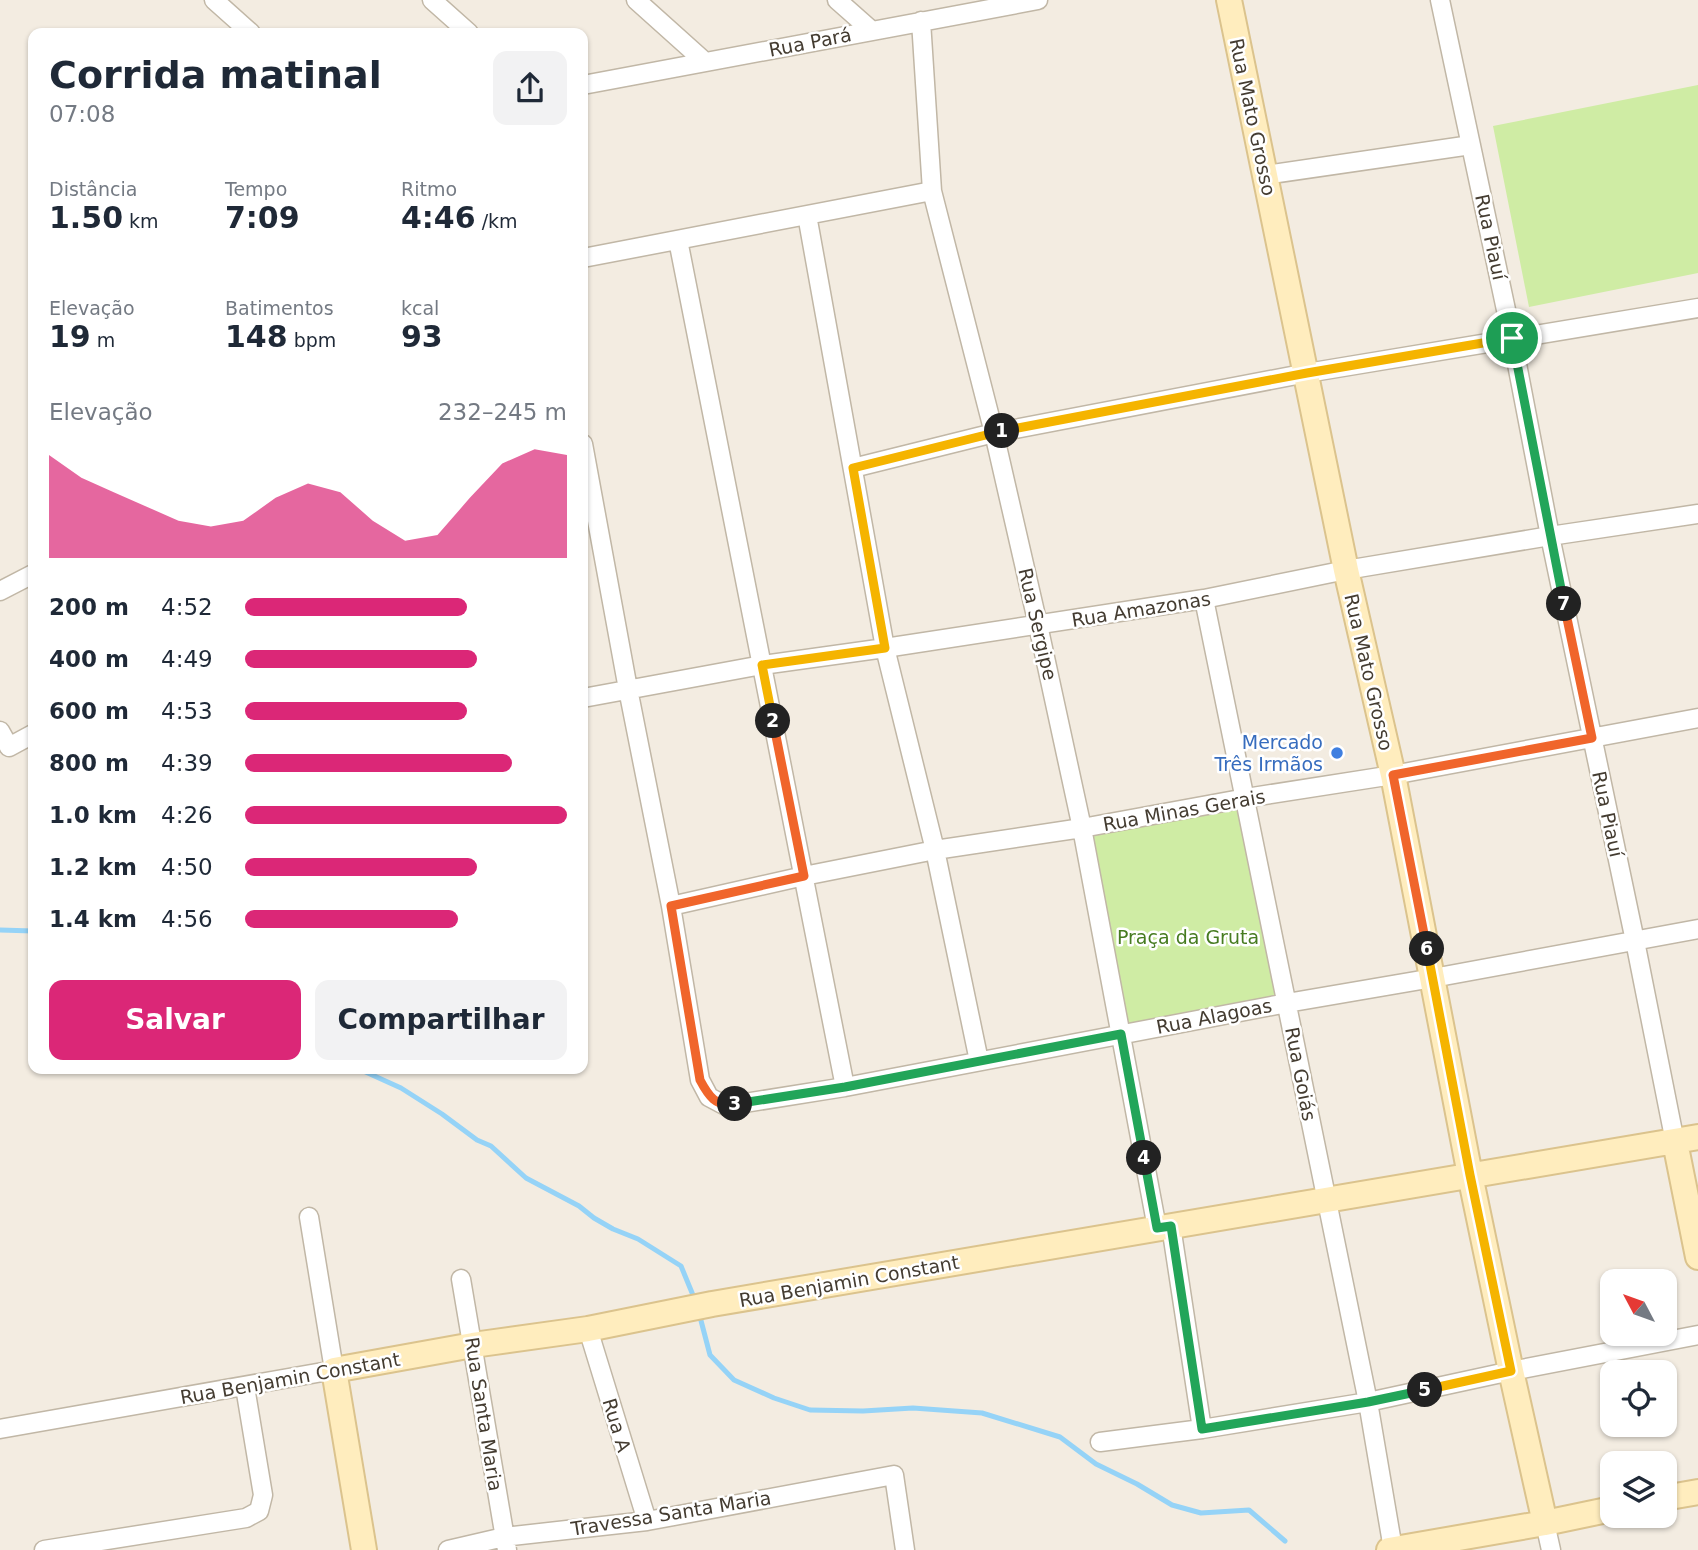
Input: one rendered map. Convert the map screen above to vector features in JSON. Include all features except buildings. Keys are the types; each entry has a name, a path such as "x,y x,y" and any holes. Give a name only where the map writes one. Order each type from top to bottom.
{"street":[{"path":"214,0 245,28"},
{"path":"432,0 463,28"},
{"path":"636,0 704,61"},
{"path":"837,0 871,30"},
{"name":"Rua Pará","path":"588,84 1038,0"},
{"name":"Rua Mato Grosso","path":"1229,0 1346,570 1393,775 1470,1175 1551,1550"},
{"name":"Rua Piauí","path":"1440,0 1635,941 1686,1139 1698,1257"},
{"name":"Rua Sergipe","path":"921,21 932,191 994,433 1038,625 1082,828 1121,1034 1164,1227 1202,1429"},
{"path":"1265,175 1471,145"},
{"path":"588,257 932,191"},
{"path":"807,215 885,648 936,850 979,1061"},
{"path":"678,240 845,1087"},
{"path":"853,468 994,433 1307,373 1698,307"},
{"path":"588,471 671,906"},
{"name":"Rua Amazonas","path":"588,697 762,665 1204,599 1346,570 1698,514"},
{"path":"0,591 28,577"},
{"name":"Rua Goiás","path":"1204,599 1368,1402 1391,1550"},
{"name":"Rua Minas Gerais","path":"671,906 936,850 1393,775 1698,718"},
{"path":"0,731 9,747 28,737"},
{"name":"Rua Alagoas","path":"671,906 700,1080 709,1097 726,1106 845,1087 1698,929"},
{"name":"Rua Benjamin Constant","path":"0,1429 473,1345 588,1329 712,1304 1686,1139"},
{"path":"309,1217 364,1550"},
{"name":"Rua Santa Maria","path":"461,1279 505,1544"},
{"name":"Rua A","path":"588,1329 647,1521"},
{"path":"1100,1442 1202,1429 1368,1402 1698,1335"},
{"path":"44,1550 246,1518 258,1511 263,1495 245,1387"},
{"name":"Travessa Santa Maria","path":"448,1550 505,1544 647,1521 894,1475 905,1550"},
{"path":"1677,1496 1698,1492"},
{"path":"1391,1550 1600,1512"}],"green space":[{"path":"1698,85 1698,273 1529,307 1493,126"},
{"name":"Praça da Gruta","path":"1239,804 1281,998 1125,1029 1090,832"}],"waterway":[{"path":"0,930 28,931"},
{"path":"370,1074 401,1088 477,1140 491,1146 526,1178 579,1206 613,1229 638,1239 681,1266 695,1300"},
{"path":"699,1313 710,1355 734,1380 774,1398 810,1410 913,1408 982,1413 1060,1437 1096,1464 1172,1505 1201,1513 1249,1510 1285,1541"}],"place":[{"name":"Mercado Três Irmãos","path":"1337,753"}],"route":[{"path":"1512,338 1592,738 1393,775 1470,1175 1511,1371 1368,1402 1202,1429 1171,1226 1157,1228 1121,1034 845,1087 726,1106 709,1097 700,1080 671,906 804,876 762,665 885,648 853,468 994,433 1307,373 1512,338"}]}
